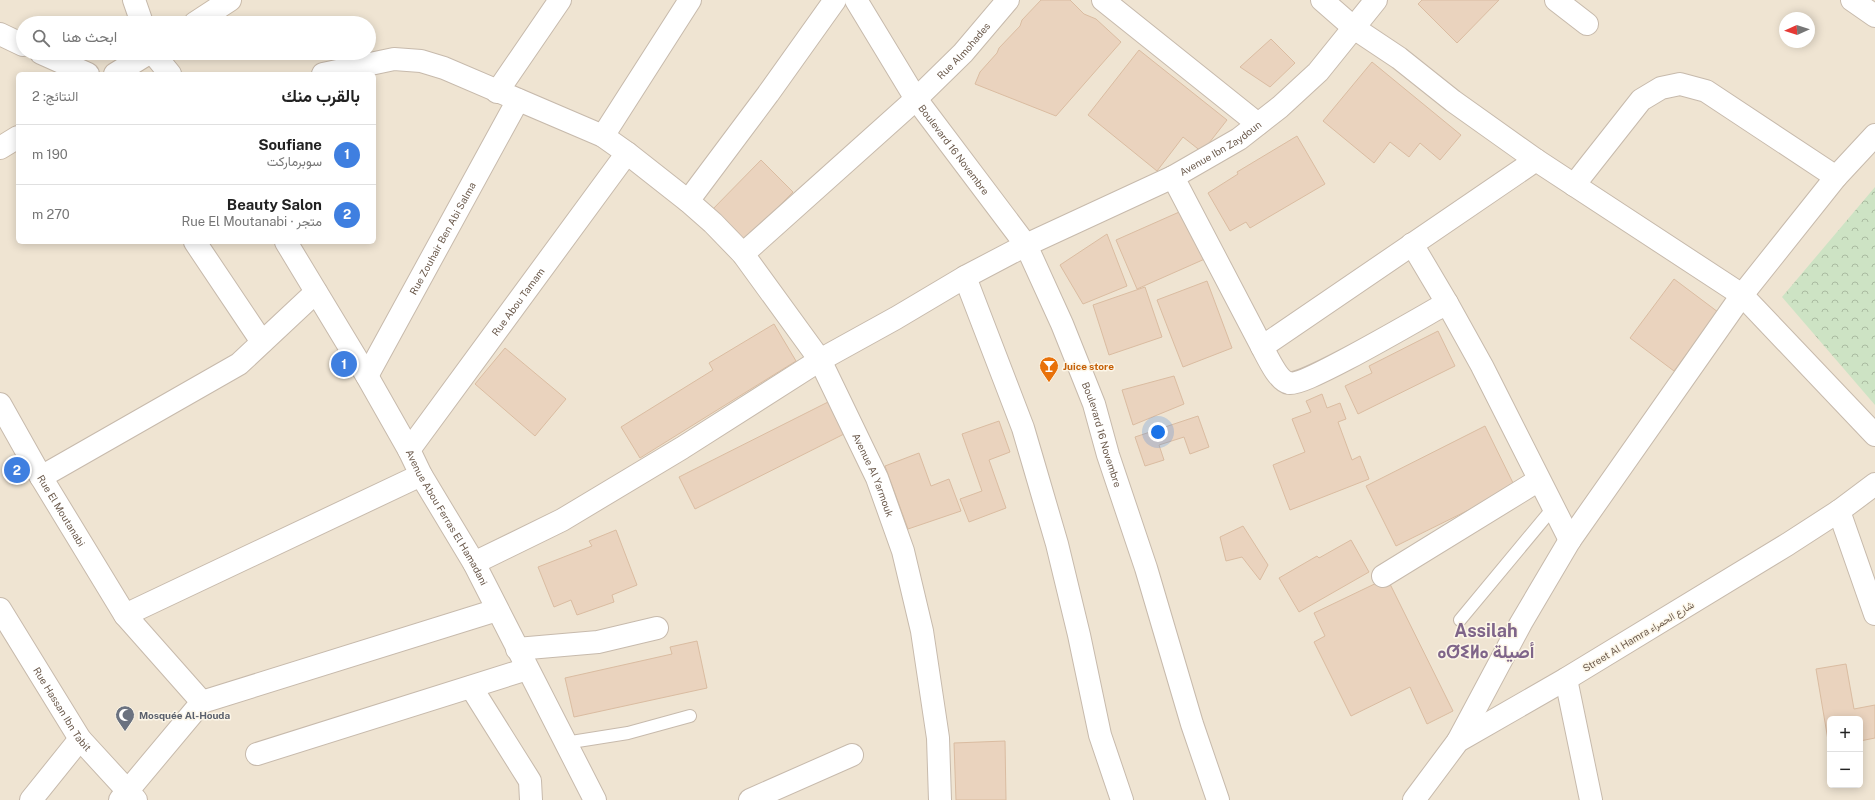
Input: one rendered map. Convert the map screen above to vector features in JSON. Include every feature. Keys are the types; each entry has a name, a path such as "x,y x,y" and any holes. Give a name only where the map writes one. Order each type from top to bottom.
{"street":[{"path":"206,16 230,0"},
{"path":"497,92 560,0"},
{"path":"603,136 690,0"},
{"path":"688,201 768,94 835,0"},
{"name":"Boulevard 16 Novembre","path":"856,0 916,99 1026,245 1062,324 1094,404 1108,455 1146,568 1192,724 1218,800"},
{"name":"Rue Almohades","path":"743,254 916,99 963,53 1008,0"},
{"path":"1104,0 1258,124"},
{"path":"1322,0 1354,28 1399,58 1453,101 1536,160 1742,294 1875,435"},
{"name":"Avenue Ibn Zaydoun","path":"474,563 569,516 682,448 820,360 896,318 965,277 1026,245 1173,177 1239,139 1280,107 1318,72 1376,0"},
{"path":"1556,0 1587,24"},
{"path":"1852,0 1875,16"},
{"path":"0,34 16,42"},
{"name":"Avenue Al Yarmouk","path":"332,72 394,59 421,61 444,68 497,92 603,136 688,201 743,254 820,360 877,478 903,551 922,630 938,738 940,800"},
{"path":"57,60 84,72"},
{"path":"119,72 138,60"},
{"path":"159,60 168,72"},
{"path":"1574,185 1641,100 1661,88 1680,84 1706,90 1836,177"},
{"name":"Rue Zouhair Ben Abi Salma","path":"367,376 518,100"},
{"path":"1458,741 1521,623 1570,540 1742,294 1836,177 1875,135"},
{"path":"0,148 16,138"},
{"name":"Rue Abou Tamam","path":"409,450 627,153"},
{"path":"1262,347 1536,160"},
{"path":"1173,177 1262,347 1279,376 1288,383 1295,384 1325,371 1447,303"},
{"path":"195,244 262,342"},
{"name":"Avenue Abou Ferras El Hamadani","path":"287,244 367,376 409,450 420,475 474,563 595,800"},
{"path":"1412,244 1482,366 1570,540"},
{"path":"965,277 1023,428 1057,544 1079,635 1100,735 1122,800"},
{"path":"41,477 239,364 316,292"},
{"name":"Rue El Moutanabi","path":"0,404 41,477 125,615 202,702"},
{"path":"125,615 420,475"},
{"path":"1383,576 1539,480"},
{"name":"Street Al Hamra شارع الحمراء","path":"1414,800 1458,741 1566,679 1840,511 1875,484"},
{"path":"1840,511 1875,614"},
{"name":"Rue Hassan Ibn Tabit","path":"0,609 80,739 127,797"},
{"path":"127,797 202,702 497,610"},
{"path":"517,649 598,642 657,628"},
{"path":"257,754 527,669"},
{"path":"1566,679 1591,800"},
{"path":"471,687 530,781 531,800"},
{"path":"31,800 80,739"},
{"path":"750,800 852,755"}],"lane":[{"path":"1460,620 1553,508"},
{"path":"565,743 628,734 690,716"}],"shaded area":[{"path":"0,0 1875,0 1875,800 0,800"}],"green space":[{"path":"1875,187 1875,405 1782,297"}],"building":[{"path":"1041,0 1070,0 1084,14 1096,19 1121,42 1056,116 975,84 980,72 997,53 999,48 1020,26 1022,20"},
{"path":"1422,0 1499,0 1457,43 1418,4"},
{"path":"1271,39 1295,63 1270,87 1240,67"},
{"path":"1139,50 1227,120 1202,152 1183,137 1157,171 1088,115"},
{"path":"1372,62 1461,135 1440,160 1420,143 1409,157 1390,142 1374,163 1323,121"},
{"path":"1297,136 1325,184 1250,228 1246,222 1230,231 1208,193 1238,174 1237,172"},
{"path":"761,160 793,192 741,245 709,213"},
{"path":"1186,209 1207,258 1137,289 1116,240"},
{"path":"1107,234 1127,286 1083,304 1060,265"},
{"path":"1674,279 1718,312 1674,371 1630,338"},
{"path":"1207,281 1232,348 1183,367 1157,300"},
{"path":"1145,287 1162,337 1109,355 1093,305"},
{"path":"774,324 796,361 640,458 621,427 713,370 709,363"},
{"path":"1438,331 1455,366 1358,414 1345,386 1372,373 1369,366"},
{"path":"505,348 566,399 535,436 475,384"},
{"path":"1174,376 1184,404 1133,425 1122,390"},
{"path":"1322,394 1327,408 1340,403 1346,419 1338,422 1352,460 1360,456 1369,479 1290,510 1273,465 1305,452 1292,419 1311,412 1306,401"},
{"path":"832,400 848,432 695,509 679,477"},
{"path":"1198,416 1209,447 1190,454 1184,437 1159,445 1164,460 1145,466 1135,437"},
{"path":"999,421 1010,452 989,460 1006,508 969,522 960,499 982,491 962,434"},
{"path":"1485,426 1515,487 1396,546 1366,486"},
{"path":"919,453 931,486 949,479 961,511 908,529 885,466"},
{"path":"1243,526 1268,565 1260,580 1242,557 1226,561 1220,537"},
{"path":"616,530 637,585 612,595 614,602 577,615 571,600 554,607 538,567 592,546 589,541"},
{"path":"1351,540 1369,572 1299,612 1279,578 1317,556 1319,558"},
{"path":"1387,578 1453,711 1427,724 1410,687 1351,716 1314,642 1325,636 1314,613"},
{"path":"697,641 707,688 574,717 565,678 672,654 670,647"},
{"path":"1846,664 1854,709 1875,705 1875,738 1863,740 1863,716 1827,716 1827,734 1816,669"},
{"path":"1005,741 1006,800 956,800 954,743"}],"place":[{"name":"Soufiane","path":"344,364"},
{"name":"Juice store","path":"1049,383"},
{"name":"Beauty Salon","path":"17,470"},
{"name":"Mosquée Al-Houda","path":"125,732"}],"district":[{"name":"Assilah ⴰⵚⵉⵍⴰ أصيلة","path":"1486,640"}]}
